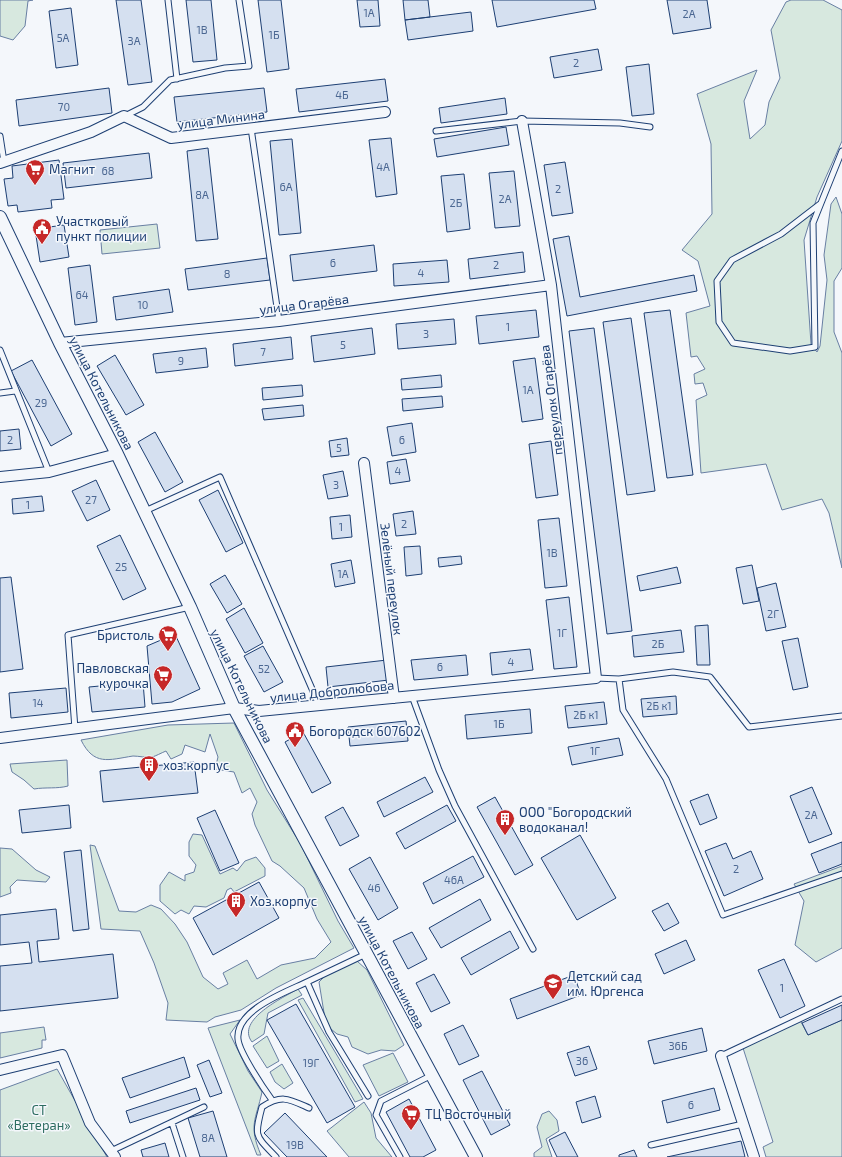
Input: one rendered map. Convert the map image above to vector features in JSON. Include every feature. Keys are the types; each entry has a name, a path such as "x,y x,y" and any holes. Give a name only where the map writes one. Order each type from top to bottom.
{"street":[{"name":"улица Минина","path":"124,116 171,138 385,112"},
{"path":"2,163 91,132 124,116"},
{"name":"переулок Огарёва","path":"522,121 551,285 596,678"},
{"name":"улица Котельникова","path":"0,217 60,343 117,454 190,607 234,708 476,1157"},
{"name":"улица Огарёва","path":"60,343 279,321 551,285"},
{"path":"0,477 49,472 117,454"},
{"name":"Зелёный переулок","path":"364,463 394,698"},
{"name":"улица Добролюбова","path":"0,738 234,708 259,712 596,678"},
{"path":"0,1070 62,1055 90,1123 113,1154"},
{"path":"721,1056 754,1157"}],"lane":[{"path":"168,0 176,79"},
{"path":"124,116 143,107 170,80 224,68 249,66 239,0"},
{"path":"436,131 522,121 620,123 650,127"},
{"path":"251,128 279,321"},
{"path":"0,136 2,163"},
{"path":"820,204 780,234 732,260 717,281 719,322 733,343 790,352 815,347 813,223 842,150"},
{"path":"0,350 49,472"},
{"path":"0,393 15,390"},
{"path":"144,512 220,477 319,706"},
{"path":"75,729 68,635 190,607"},
{"path":"596,678 619,679 673,672 710,677 749,727 842,716"},
{"path":"619,679 623,710 666,779 723,915 842,874"},
{"path":"412,696 439,770 455,806 533,949"},
{"path":"272,1100 256,1078 238,1040 239,1029 249,1014 270,999 367,954"},
{"path":"307,982 329,1032 368,1096"},
{"path":"721,1056 842,999"},
{"path":"400,1157 376,1115 381,1101 432,1075"},
{"path":"276,1157 260,1140 256,1129 262,1107 272,1100 286,1098 309,1108"},
{"path":"113,1154 204,1107"},
{"path":"172,1123 184,1157"},
{"path":"651,1145 743,1124"}],"green space":[{"path":"0,0 33,0 28,1 25,26 13,40 0,36"},
{"path":"791,0 823,0 842,10 842,141 817,197 804,240 811,344 817,352 820,346 827,280 824,255 831,204 836,197 842,214 842,268 834,281 834,332 842,353 842,568 829,513 822,499 782,510 766,464 701,473 696,400 707,395 703,383 695,384 694,374 705,369 697,356 691,357 686,313 710,306 698,261 682,250 712,214 711,144 697,94 757,70 744,101 750,139 765,125 769,102 780,78 771,30 786,2"},
{"path":"157,224 160,248 102,254 100,230"},
{"path":"234,723 267,790 300,843 338,921 354,948 276,988 241,1010 215,1017 207,1022 166,1020 168,1003 154,963 140,931 101,929 90,845 95,846 119,911 136,912 151,905 161,909 175,924 187,942 203,977 218,989 228,984 223,973 247,960 257,979 281,965 315,958 331,942 317,919 304,888 280,866 272,861 255,825 252,814 257,802 250,788 242,793 234,772 215,769 218,757 210,734 205,752 185,745 182,754 171,759 166,751 152,757 133,756 109,760 97,758 91,754 81,740 168,725"},
{"path":"67,760 68,786 34,789 12,772 10,764"},
{"path":"193,834 202,835 220,874 233,868 237,871 245,861 256,857 265,868 265,876 234,892 231,888 227,890 224,898 206,907 194,906 189,914 181,910 175,914 160,901 160,885 169,872 185,881 185,875 194,872 196,865 189,856 189,842"},
{"path":"0,848 12,849 36,870 50,877 46,882 17,880 10,887 11,893 0,897"},
{"path":"842,866 842,948 816,962 795,945 804,901 794,884"},
{"path":"357,961 367,970 404,1045 395,1051 381,1050 368,1054 352,1047 348,1037 337,1034 326,1025 319,982 331,970"},
{"path":"298,989 302,995 268,1013 264,1034 252,1042 249,1034 250,1026 255,1018 273,1003"},
{"path":"303,998 363,1099 355,1102 298,1000"},
{"path":"240,1020 230,1034 248,1071 262,1092 254,1123 255,1136 261,1155 257,1155 208,1028"},
{"path":"800,1020 808,1035 842,1020 842,1157 766,1157 763,1147 773,1142 743,1048"},
{"path":"44,1027 46,1040 42,1040 42,1048 0,1058 0,1033"},
{"path":"267,1036 279,1061 267,1068 253,1046"},
{"path":"393,1053 408,1082 379,1096 363,1065"},
{"path":"282,1064 293,1083 284,1089 275,1082 270,1072"},
{"name":"СТ «Ветеран»","path":"57,1069 107,1157 0,1157 0,1090"},
{"path":"364,1102 371,1113 376,1138 392,1157 349,1157 327,1131"},
{"path":"549,1111 557,1120 559,1131 546,1139 552,1157 534,1157 534,1153 542,1147 537,1127 542,1114"}],"building":[{"path":"116,0 141,0 152,82 128,85"},
{"path":"186,0 211,0 217,60 193,62"},
{"path":"258,0 281,0 289,69 267,72"},
{"path":"357,0 378,0 380,26 360,27"},
{"path":"403,0 428,0 430,17 405,20"},
{"path":"492,0 594,0 596,9 497,27"},
{"path":"667,0 707,0 711,28 673,34"},
{"path":"71,8 78,65 56,68 49,11"},
{"path":"471,12 473,31 408,40 405,20"},
{"path":"598,49 602,70 554,78 550,57"},
{"path":"649,64 654,114 632,116 626,67"},
{"path":"385,79 388,101 299,112 296,89"},
{"path":"109,88 112,113 19,126 16,100"},
{"path":"264,88 267,112 177,122 174,97"},
{"path":"505,98 507,114 441,123 439,108"},
{"path":"506,127 509,145 437,157 434,139"},
{"path":"391,138 397,194 376,197 369,140"},
{"path":"292,139 301,233 279,235 270,141"},
{"path":"208,148 218,239 196,241 187,151"},
{"path":"149,153 152,178 66,188 63,163"},
{"path":"59,160 64,199 51,200 52,208 18,212 17,205 8,206 4,179 13,178 12,166"},
{"path":"565,162 573,213 552,216 544,165"},
{"path":"514,171 520,226 495,228 489,173"},
{"path":"464,174 470,229 447,232 441,176"},
{"path":"64,225 69,257 40,262 35,229"},
{"path":"569,236 580,297 694,275 697,291 567,316 553,239"},
{"path":"374,245 377,271 293,281 290,255"},
{"path":"523,252 525,272 470,279 468,259"},
{"path":"267,258 270,280 188,290 185,269"},
{"path":"447,260 449,282 394,286 393,264"},
{"path":"90,265 97,322 75,325 68,268"},
{"path":"169,289 173,312 116,320 113,297"},
{"path":"536,310 539,337 479,344 476,316"},
{"path":"670,310 693,475 667,478 644,313"},
{"path":"631,318 655,491 627,495 603,322"},
{"path":"454,319 456,344 398,349 396,324"},
{"path":"372,328 375,354 314,362 311,336"},
{"path":"594,328 632,631 607,634 569,331"},
{"path":"291,337 293,359 235,366 233,344"},
{"path":"206,348 208,367 156,373 153,354"},
{"path":"115,355 144,405 126,415 97,366"},
{"path":"535,358 543,419 522,422 513,361"},
{"path":"32,360 72,434 51,446 11,371"},
{"path":"441,375 442,387 402,390 401,379"},
{"path":"302,385 303,396 263,400 262,388"},
{"path":"442,396 443,407 403,411 402,399"},
{"path":"303,405 304,416 264,420 262,409"},
{"path":"412,423 416,452 392,456 387,427"},
{"path":"19,429 21,449 0,451 0,431"},
{"path":"155,432 183,482 165,492 138,442"},
{"path":"347,438 349,455 331,457 329,441"},
{"path":"551,441 558,495 536,498 529,444"},
{"path":"406,459 410,481 390,484 387,462"},
{"path":"343,471 348,496 328,499 323,475"},
{"path":"96,480 110,510 87,521 72,491"},
{"path":"218,490 243,543 226,552 199,500"},
{"path":"42,496 44,511 13,514 12,499"},
{"path":"413,511 416,534 396,536 393,514"},
{"path":"350,515 352,537 332,539 330,517"},
{"path":"559,518 567,586 545,588 538,520"},
{"path":"120,535 146,589 123,600 97,546"},
{"path":"420,546 422,574 406,576 404,547"},
{"path":"461,556 462,564 439,567 438,558"},
{"path":"351,560 355,583 335,587 331,564"},
{"path":"752,565 759,601 743,604 736,568"},
{"path":"677,567 681,583 640,591 637,576"},
{"path":"225,575 242,604 227,613 210,584"},
{"path":"11,577 23,669 0,672 0,578"},
{"path":"776,583 786,627 766,631 757,588"},
{"path":"569,597 577,667 554,669 546,600"},
{"path":"244,608 263,643 245,653 226,619"},
{"path":"708,625 710,665 697,665 695,626"},
{"path":"681,630 684,652 634,657 632,636"},
{"path":"175,634 200,689 172,702 152,704 147,646"},
{"path":"798,638 808,687 793,690 782,641"},
{"path":"263,646 283,682 264,692 244,656"},
{"path":"530,649 533,670 492,675 490,653"},
{"path":"466,655 468,675 414,680 411,660"},
{"path":"387,660 389,680 328,687 326,667"},
{"path":"143,682 145,707 92,712 89,687"},
{"path":"66,688 68,712 11,718 9,693"},
{"path":"676,696 677,714 643,717 641,699"},
{"path":"604,702 607,724 568,728 565,706"},
{"path":"530,709 532,733 467,739 465,715"},
{"path":"406,721 408,741 350,746 348,727"},
{"path":"303,732 331,783 312,793 285,742"},
{"path":"619,738 623,755 572,765 568,747"},
{"name":"хоз.корпус","path":"194,762 198,793 103,802 100,771"},
{"path":"425,777 433,792 384,817 377,802"},
{"path":"812,787 832,834 809,843 790,796"},
{"path":"708,794 717,818 700,825 690,801"},
{"name":"ООО \"Богородский водоканал!","path":"495,797 533,865 515,875 477,807"},
{"path":"69,805 71,828 22,833 19,810"},
{"path":"447,805 456,821 405,849 396,833"},
{"path":"343,807 359,836 340,846 325,817"},
{"name":"Хоз.корпус","path":"215,810 239,863 220,871 197,818"},
{"path":"580,835 616,898 577,920 541,858"},
{"path":"842,842 842,864 819,873 811,854"},
{"path":"726,843 733,859 751,851 763,879 724,896 705,851"},
{"path":"81,850 89,929 73,931 64,852"},
{"path":"473,856 484,877 433,904 423,883"},
{"path":"370,857 398,908 378,920 349,869"},
{"name":"Хоз.корпус","path":"259,882 279,918 213,955 193,918"},
{"path":"480,899 491,920 441,948 429,928"},
{"path":"668,903 679,923 664,931 652,911"},
{"path":"56,909 59,939 37,941 39,962 113,954 118,998 0,1011 0,966 32,963 29,942 0,945 0,915"},
{"path":"510,931 519,948 471,975 461,958"},
{"path":"412,932 427,959 408,969 393,941"},
{"path":"686,940 695,960 664,974 655,954"},
{"path":"784,959 805,1006 780,1018 758,970"},
{"path":"434,974 450,1003 431,1012 416,983"},
{"path":"574,975 581,995 517,1019 510,999"},
{"path":"296,1004 355,1107 327,1123 267,1020"},
{"path":"842,1005 842,1020 808,1035 802,1023"},
{"path":"463,1025 479,1056 459,1065 444,1034"},
{"path":"702,1028 707,1051 654,1064 648,1041"},
{"path":"589,1046 597,1069 575,1076 567,1053"},
{"path":"184,1057 190,1077 130,1098 122,1078"},
{"path":"209,1060 222,1093 210,1097 197,1065"},
{"path":"482,1071 510,1125 491,1135 463,1080"},
{"path":"196,1088 200,1100 130,1123 126,1111"},
{"path":"714,1088 720,1110 667,1123 662,1101"},
{"path":"595,1096 601,1117 582,1123 576,1102"},
{"name":"ТЦ Восточный","path":"409,1099 436,1150 423,1157 410,1157 386,1112"},
{"path":"213,1111 227,1157 200,1157 188,1118"},
{"path":"285,1113 327,1157 287,1157 264,1133"},
{"path":"565,1132 578,1157 557,1157 549,1140"},
{"path":"741,1141 745,1157 667,1157"},
{"path":"165,1143 169,1157 143,1157 141,1150"},
{"path":"634,1150 637,1157 619,1157 619,1155"}],"place":[{"name":"Магнит","path":"35,186"},
{"name":"Участковый пункт полиции","path":"42,245"},
{"name":"Бристоль","path":"168,652"},
{"name":"Павловская курочка","path":"163,692"},
{"name":"Богородск 607602","path":"295,748"},
{"name":"хоз.корпус","path":"149,782"},
{"name":"ООО \"Богородский водоканал!","path":"505,836"},
{"name":"Хоз.корпус","path":"236,918"},
{"name":"Детский сад им. Юргенса","path":"553,1000"},
{"name":"ТЦ Восточный","path":"411,1131"}]}
